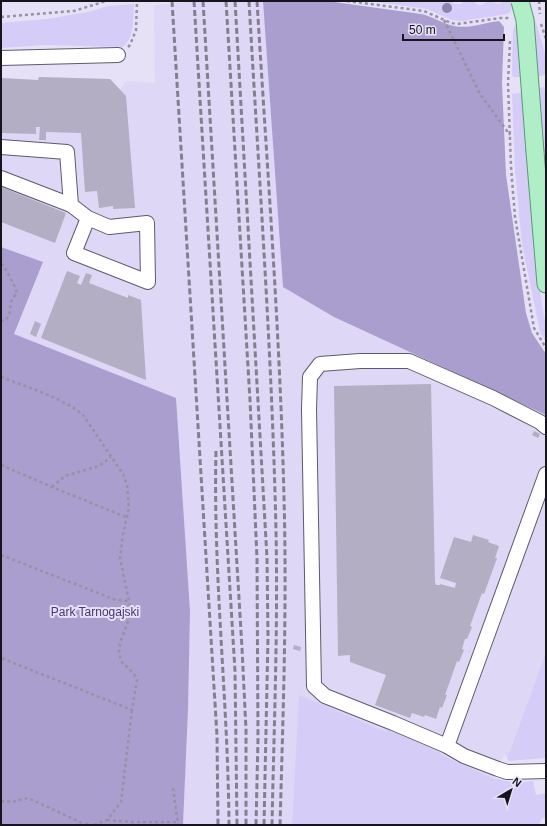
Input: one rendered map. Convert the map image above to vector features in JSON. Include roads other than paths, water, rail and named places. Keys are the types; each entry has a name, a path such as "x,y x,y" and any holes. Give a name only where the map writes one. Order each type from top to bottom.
{"main road":[{"path":"520,1 525,20 546,284"}],"lane":[{"path":"1,58 118,55"},
{"path":"1,147 66,152 72,205"},
{"path":"1,178 72,205 88,218 109,226 147,223 148,282 74,253 88,218"},
{"path":"546,426 493,398 408,361 360,361 320,364 310,377 309,409 314,686 324,696 447,746 464,756 507,772 546,771"},
{"path":"447,746 546,474"}],"railway":[{"path":"172,1 217,736 218,825"},
{"path":"194,1 235,671 237,825"},
{"path":"203,1 242,648 246,730 246,825"},
{"path":"226,1 250,400 257,559 258,739 256,825"},
{"path":"235,1 267,558 268,637 264,825"},
{"path":"249,1 268,332 276,531 276,641 272,825"},
{"path":"257,1 276,311 284,498 285,621 280,825"},
{"path":"216,451 217,545 229,825"}],"park label":[{"name":"Park Tarnogajski","path":"95,612"}]}
